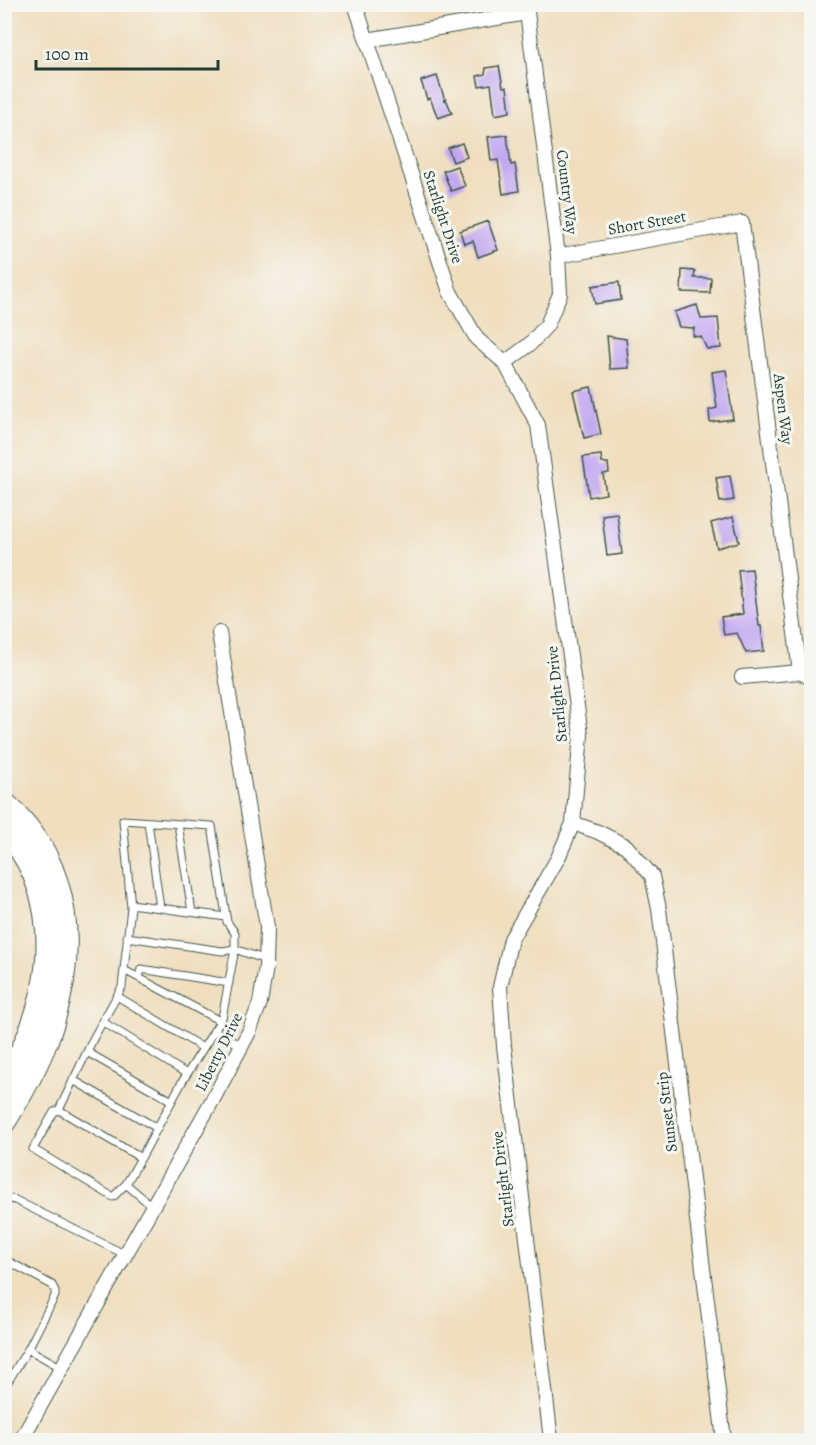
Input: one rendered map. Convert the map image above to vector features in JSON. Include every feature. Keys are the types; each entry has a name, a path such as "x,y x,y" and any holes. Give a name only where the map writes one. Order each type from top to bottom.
{"highway":[{"path":"4,804 28,828 47,857 58,888 65,936 63,975 53,1020 35,1065 4,1121"},
{"path":"4,828 24,852 37,879 46,911 48,943 44,983 36,1017 23,1051 4,1084"}],"street":[{"name":"Starlight Drive","path":"355,4 450,292 477,339 505,363 538,425 581,735 573,823 558,858 511,939 500,987 504,1046 551,1440"},
{"path":"367,40 526,9"},
{"name":"Country Way","path":"505,363 530,344 547,326 560,294 558,256 526,9"},
{"name":"Short Street","path":"558,256 742,223"},
{"name":"Aspen Way","path":"742,223 806,675"},
{"name":"Liberty Drive","path":"21,1440 212,1101 241,1046 260,1003 266,960 267,927 219,633"},
{"path":"741,677 806,675"},
{"name":"Sunset Strip","path":"573,823 626,846 652,876 659,909 724,1440"}],"lane":[{"path":"123,820 178,824 212,826 226,917 235,933 235,949 222,1018 187,1074 126,1184 113,1197 33,1149 54,1112 59,1110 122,987 131,904 123,820"},
{"path":"148,822 160,908"},
{"path":"178,824 192,912"},
{"path":"131,904 226,917"},
{"path":"127,937 222,951 235,949 266,960"},
{"path":"139,978 141,969 228,983"},
{"path":"124,970 220,1021"},
{"path":"117,996 203,1048"},
{"path":"103,1022 187,1074"},
{"path":"214,1030 241,1046"},
{"path":"87,1052 172,1101"},
{"path":"74,1080 157,1128"},
{"path":"59,1110 141,1158"},
{"path":"126,1184 153,1207"},
{"path":"4,1201 15,1200 126,1255"},
{"path":"4,1259 52,1285 55,1291 55,1296 4,1388"},
{"path":"27,1349 62,1368"}],"building":[{"path":"499,66 503,87 507,87 510,112 495,115 491,84 479,86 477,76 485,74 486,68"},
{"path":"437,76 452,113 438,118 430,98 427,99 421,81"},
{"path":"507,135 511,165 515,164 519,191 503,194 498,160 491,161 488,137"},
{"path":"462,143 467,157 453,162 448,148"},
{"path":"457,166 465,186 451,191 443,171"},
{"path":"488,221 498,250 478,257 473,241 464,244 460,231"},
{"path":"682,270 695,271 694,278 711,278 710,293 681,292"},
{"path":"619,282 621,300 595,304 592,286"},
{"path":"697,305 701,319 718,318 721,348 707,349 701,337 693,336 694,328 679,327 674,312"},
{"path":"607,336 626,339 629,368 610,369"},
{"path":"726,370 733,419 710,422 709,410 717,408 712,372"},
{"path":"591,387 601,434 584,438 573,391"},
{"path":"601,455 602,463 608,463 609,473 603,474 606,494 589,497 583,457"},
{"path":"730,476 734,500 720,502 716,478"},
{"path":"617,513 622,554 607,556 602,515"},
{"path":"733,517 739,542 717,548 711,523"},
{"path":"752,569 764,651 746,653 737,633 724,635 721,617 743,614 738,570"}]}
